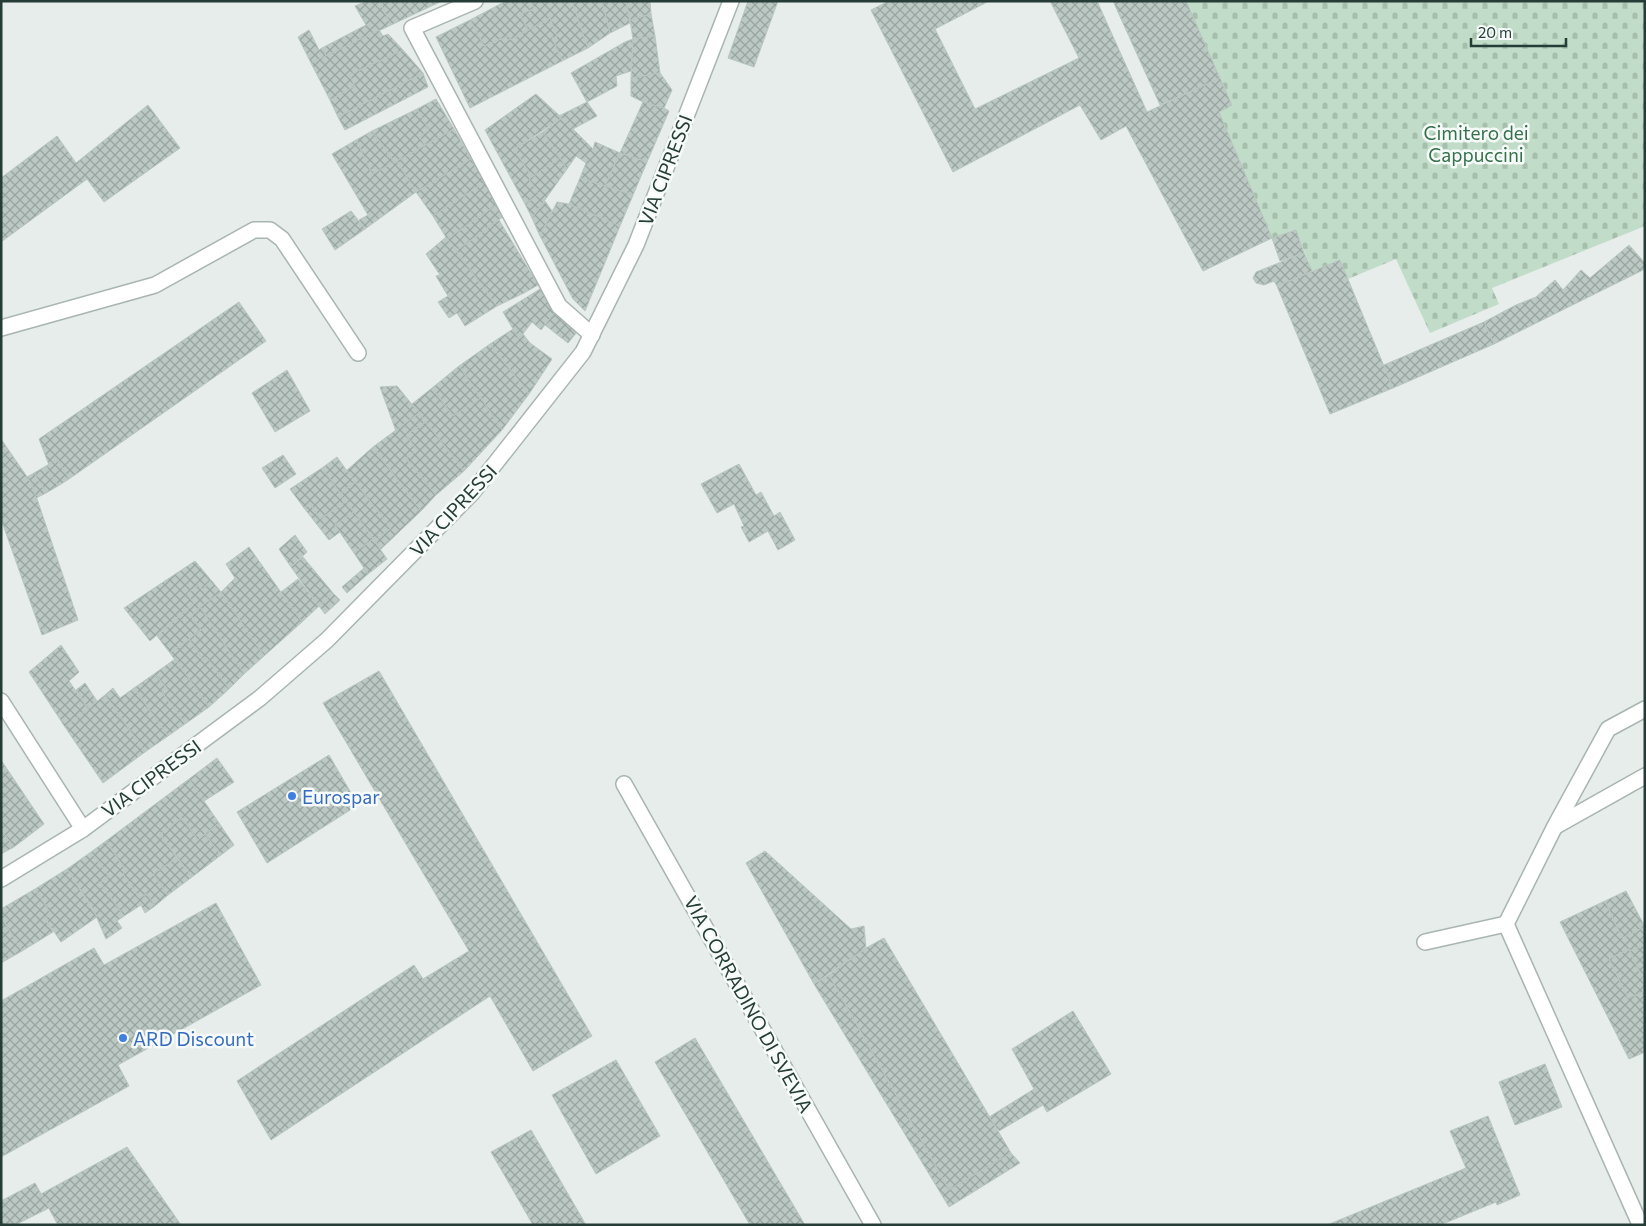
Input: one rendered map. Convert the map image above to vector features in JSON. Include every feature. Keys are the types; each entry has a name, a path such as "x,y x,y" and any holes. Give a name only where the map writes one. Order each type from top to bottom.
{"street":[{"path":"475,1 412,28 559,306 592,335"},
{"name":"VIA CIPRESSI","path":"1,879 83,829 260,698 327,640 472,493 583,352 592,335 636,245 731,1"},
{"path":"1,328 154,286 254,230 270,230 282,240 358,353"},
{"path":"1,702 83,829"},
{"path":"1506,924 1555,826 1608,729 1645,709"},
{"path":"1555,826 1645,776"},
{"name":"VIA CORRADINO DI SVEVIA","path":"624,784 873,1225"},
{"path":"1425,942 1506,924"},
{"path":"1506,924 1639,1222"}],"green space":[{"name":"Cimitero dei Cappuccini","path":"1186,1 1645,1 1645,226 1492,288 1499,304 1430,333 1396,259 1348,279 1340,260 1312,271 1296,230 1272,238 1219,112 1232,104"}],"building":[{"path":"367,1 386,1 381,4 391,25 326,56 322,48 366,25 355,6"},
{"path":"386,1 442,1 391,25 381,4"},
{"path":"506,1 531,1 534,9 520,14 528,30 510,40 509,36 484,46 470,20"},
{"path":"531,1 572,1 588,48 562,61 552,38 557,37 550,18 528,30 520,14 534,9"},
{"path":"572,1 602,1 610,33 588,48"},
{"path":"602,1 626,1 630,23 610,33"},
{"path":"626,1 650,1 651,14 630,20"},
{"path":"748,1 778,1 754,67 728,58"},
{"path":"889,1 989,1 935,29 975,109 1079,58 1050,1 1097,1 1147,112 1220,78 1232,105 1219,112 1272,238 1203,271 1126,126 1101,140 1080,105 953,172 871,10"},
{"path":"1113,1 1186,1 1220,78 1160,105"},
{"path":"651,14 655,36 633,39 630,20"},
{"path":"550,18 557,37 552,38 562,61 470,108 436,37 470,20 484,46 509,36 510,40"},
{"path":"309,30 319,50 322,48 326,56 311,63 298,37"},
{"path":"379,30 383,36 388,34 403,50 349,75 355,86 330,100 311,63"},
{"path":"655,36 660,73 631,78 633,39"},
{"path":"633,39 631,71 616,76 617,86 587,102 571,73"},
{"path":"403,50 423,73 338,117 330,100 355,86 349,75"},
{"path":"423,73 428,87 345,130 338,117"},
{"path":"660,73 672,90 664,108 643,102 631,96 631,78"},
{"path":"536,94 562,118 514,149 532,177 529,179 539,194 525,204 485,130"},
{"path":"436,99 454,129 425,145 419,137 429,130 417,109"},
{"path":"587,102 597,116 573,129 559,116"},
{"path":"643,102 669,111 647,162 620,153"},
{"path":"148,105 180,148 104,202 87,179 1,242 1,178 57,136 76,163"},
{"path":"417,109 429,130 419,137 425,145 395,163 372,131"},
{"path":"562,118 593,149 595,142 620,153 605,186 580,178 586,163 576,156 567,169 543,132"},
{"path":"454,129 471,159 416,192 397,161"},
{"path":"372,131 395,163 372,174 356,140"},
{"path":"543,132 560,158 532,177 514,149"},
{"path":"356,140 372,174 397,161 416,192 365,229 359,220 368,215 332,154"},
{"path":"620,153 647,162 633,195 605,186"},
{"path":"560,158 567,169 532,218 525,204 539,194 529,179"},
{"path":"471,159 485,182 433,216 416,192"},
{"path":"580,178 633,195 620,226 569,204"},
{"path":"485,182 498,204 447,239 433,216"},
{"path":"545,201 552,211 540,236 532,218"},
{"path":"557,202 569,204 620,226 585,311 573,299 540,236"},
{"path":"498,204 504,216 456,251 447,239"},
{"path":"351,211 365,229 335,250 322,229"},
{"path":"499,220 538,285 497,306 456,251"},
{"path":"1296,230 1304,253 1280,261 1272,238"},
{"path":"446,237 497,306 465,326 457,313 449,318 438,302 448,296 436,276 440,275 426,254"},
{"path":"1629,245 1645,263 1645,269 1494,344 1484,322 1536,297 1555,280 1563,290 1581,270 1590,278"},
{"path":"1304,253 1312,271 1277,286 1274,281 1264,285 1256,283 1253,278 1256,272"},
{"path":"1340,260 1393,388 1330,414 1277,286"},
{"path":"540,289 554,313 541,330 532,322 519,339 503,312"},
{"path":"239,302 266,341 69,479 57,459 49,465 39,439"},
{"path":"554,313 577,332 568,343 545,325"},
{"path":"1484,322 1494,344 1393,388 1384,365"},
{"path":"513,329 519,339 523,334 530,343 552,359 529,394 490,344"},
{"path":"490,344 529,394 502,430 459,366"},
{"path":"459,366 481,398 453,416 432,388"},
{"path":"287,370 310,411 275,432 252,393"},
{"path":"397,386 419,413 396,431 380,387"},
{"path":"432,388 453,416 481,398 502,430 464,471 412,404"},
{"path":"419,413 426,422 406,435 417,450 406,458 436,495 421,511 373,447"},
{"path":"426,422 464,471 436,495 406,458 417,450 406,435"},
{"path":"1,439 32,484 78,620 42,635 1,519"},
{"path":"373,447 421,511 380,550 375,541 391,528 346,471"},
{"path":"283,455 296,474 275,488 262,468"},
{"path":"337,457 355,482 340,494 322,468"},
{"path":"57,459 69,479 58,486 46,466"},
{"path":"739,464 756,495 761,492 774,516 780,512 795,540 778,550 768,531 749,542 741,527 744,526 734,504 717,513 701,484"},
{"path":"46,466 58,486 46,493 34,473"},
{"path":"322,468 346,501 320,519 310,503 304,508 290,489"},
{"path":"34,473 46,493 36,498 32,484 27,477"},
{"path":"355,482 391,528 375,541 340,494"},
{"path":"346,501 354,512 335,525 340,532 329,540 304,508 310,503 320,519"},
{"path":"354,512 373,539 354,553 335,525"},
{"path":"295,535 307,552 291,567 279,549"},
{"path":"373,539 387,559 368,574 354,553"},
{"path":"249,547 302,622 264,656 221,592 235,578 226,564"},
{"path":"303,557 333,593 319,606 291,567"},
{"path":"195,561 211,580 202,590 198,585 187,594 194,603 150,641 124,608"},
{"path":"364,568 368,574 347,593 342,587"},
{"path":"298,579 319,606 302,622 281,592"},
{"path":"211,580 221,592 191,616 201,630 170,653 157,636 194,603 187,594 198,585 202,590"},
{"path":"221,592 264,656 244,674 200,607"},
{"path":"333,593 340,600 325,614 319,606"},
{"path":"200,607 244,674 229,689 207,658 203,660 189,639 201,630 191,616"},
{"path":"189,639 203,660 207,658 229,689 209,707 170,653"},
{"path":"61,645 79,672 69,681 88,709 65,727 29,672"},
{"path":"175,659 209,707 185,724 162,692 167,688 154,674"},
{"path":"379,671 592,1036 533,1071 490,996 271,1140 237,1081 414,965 423,979 469,951 323,703"},
{"path":"154,674 167,688 162,692 185,724 168,736 134,688"},
{"path":"85,683 97,701 88,709 76,690"},
{"path":"113,688 120,698 134,688 168,736 145,752 105,695"},
{"path":"105,695 145,752 103,783 65,727"},
{"path":"329,755 358,805 267,863 237,812"},
{"path":"217,758 234,782 204,801 189,779"},
{"path":"1,760 44,824 14,847 1,830"},
{"path":"189,779 219,823 198,840 182,818 160,834 177,858 153,874 168,895 155,906 147,894 139,898 123,874 126,871 106,841"},
{"path":"182,818 198,840 205,834 221,855 192,877 160,834"},
{"path":"219,823 234,845 221,855 205,834"},
{"path":"1,830 14,847 1,854"},
{"path":"106,841 126,871 123,874 139,898 147,894 155,906 145,913 141,905 124,916 100,883 109,876 91,852"},
{"path":"765,851 851,929 864,926 866,948 814,984 746,863"},
{"path":"91,852 109,876 100,883 124,916 117,921 122,928 106,939 93,909 67,869"},
{"path":"177,858 192,877 168,895 153,874"},
{"path":"67,869 97,917 61,942 45,918 51,914 35,889"},
{"path":"35,889 51,914 45,918 53,932 22,951 1,917 1,909"},
{"path":"1626,891 1645,927 1622,938 1605,901"},
{"path":"1605,901 1622,938 1645,927 1645,945 1630,951 1629,949 1609,959 1628,998 1645,991 1645,1052 1629,1059 1560,922"},
{"path":"216,903 261,985 118,1065 129,1086 1,1157 1,1001 94,948 104,965"},
{"path":"1,917 22,951 1,963"},
{"path":"884,938 1011,1153 949,1190 829,975 866,948"},
{"path":"1645,945 1645,984 1630,951"},
{"path":"1629,949 1645,984 1645,991 1628,998 1609,959"},
{"path":"829,975 949,1190 1011,1153 1020,1163 949,1207 814,984"},
{"path":"1073,1011 1111,1074 1047,1112 1043,1105 999,1131 989,1117 1034,1089 1012,1049"},
{"path":"695,1038 805,1225 750,1225 655,1062"},
{"path":"616,1060 660,1136 596,1174 552,1095"},
{"path":"1545,1064 1562,1107 1515,1125 1499,1082"},
{"path":"1488,1116 1520,1195 1497,1205 1496,1202 1440,1225 1327,1225 1466,1168 1450,1131"},
{"path":"531,1130 586,1225 533,1225 491,1152"},
{"path":"127,1147 181,1225 58,1225 41,1194"},
{"path":"35,1183 49,1208 15,1225 1,1225 1,1201"}],"place":[{"name":"Eurospar","path":"292,796"},
{"name":"ARD Discount","path":"123,1038"}]}
